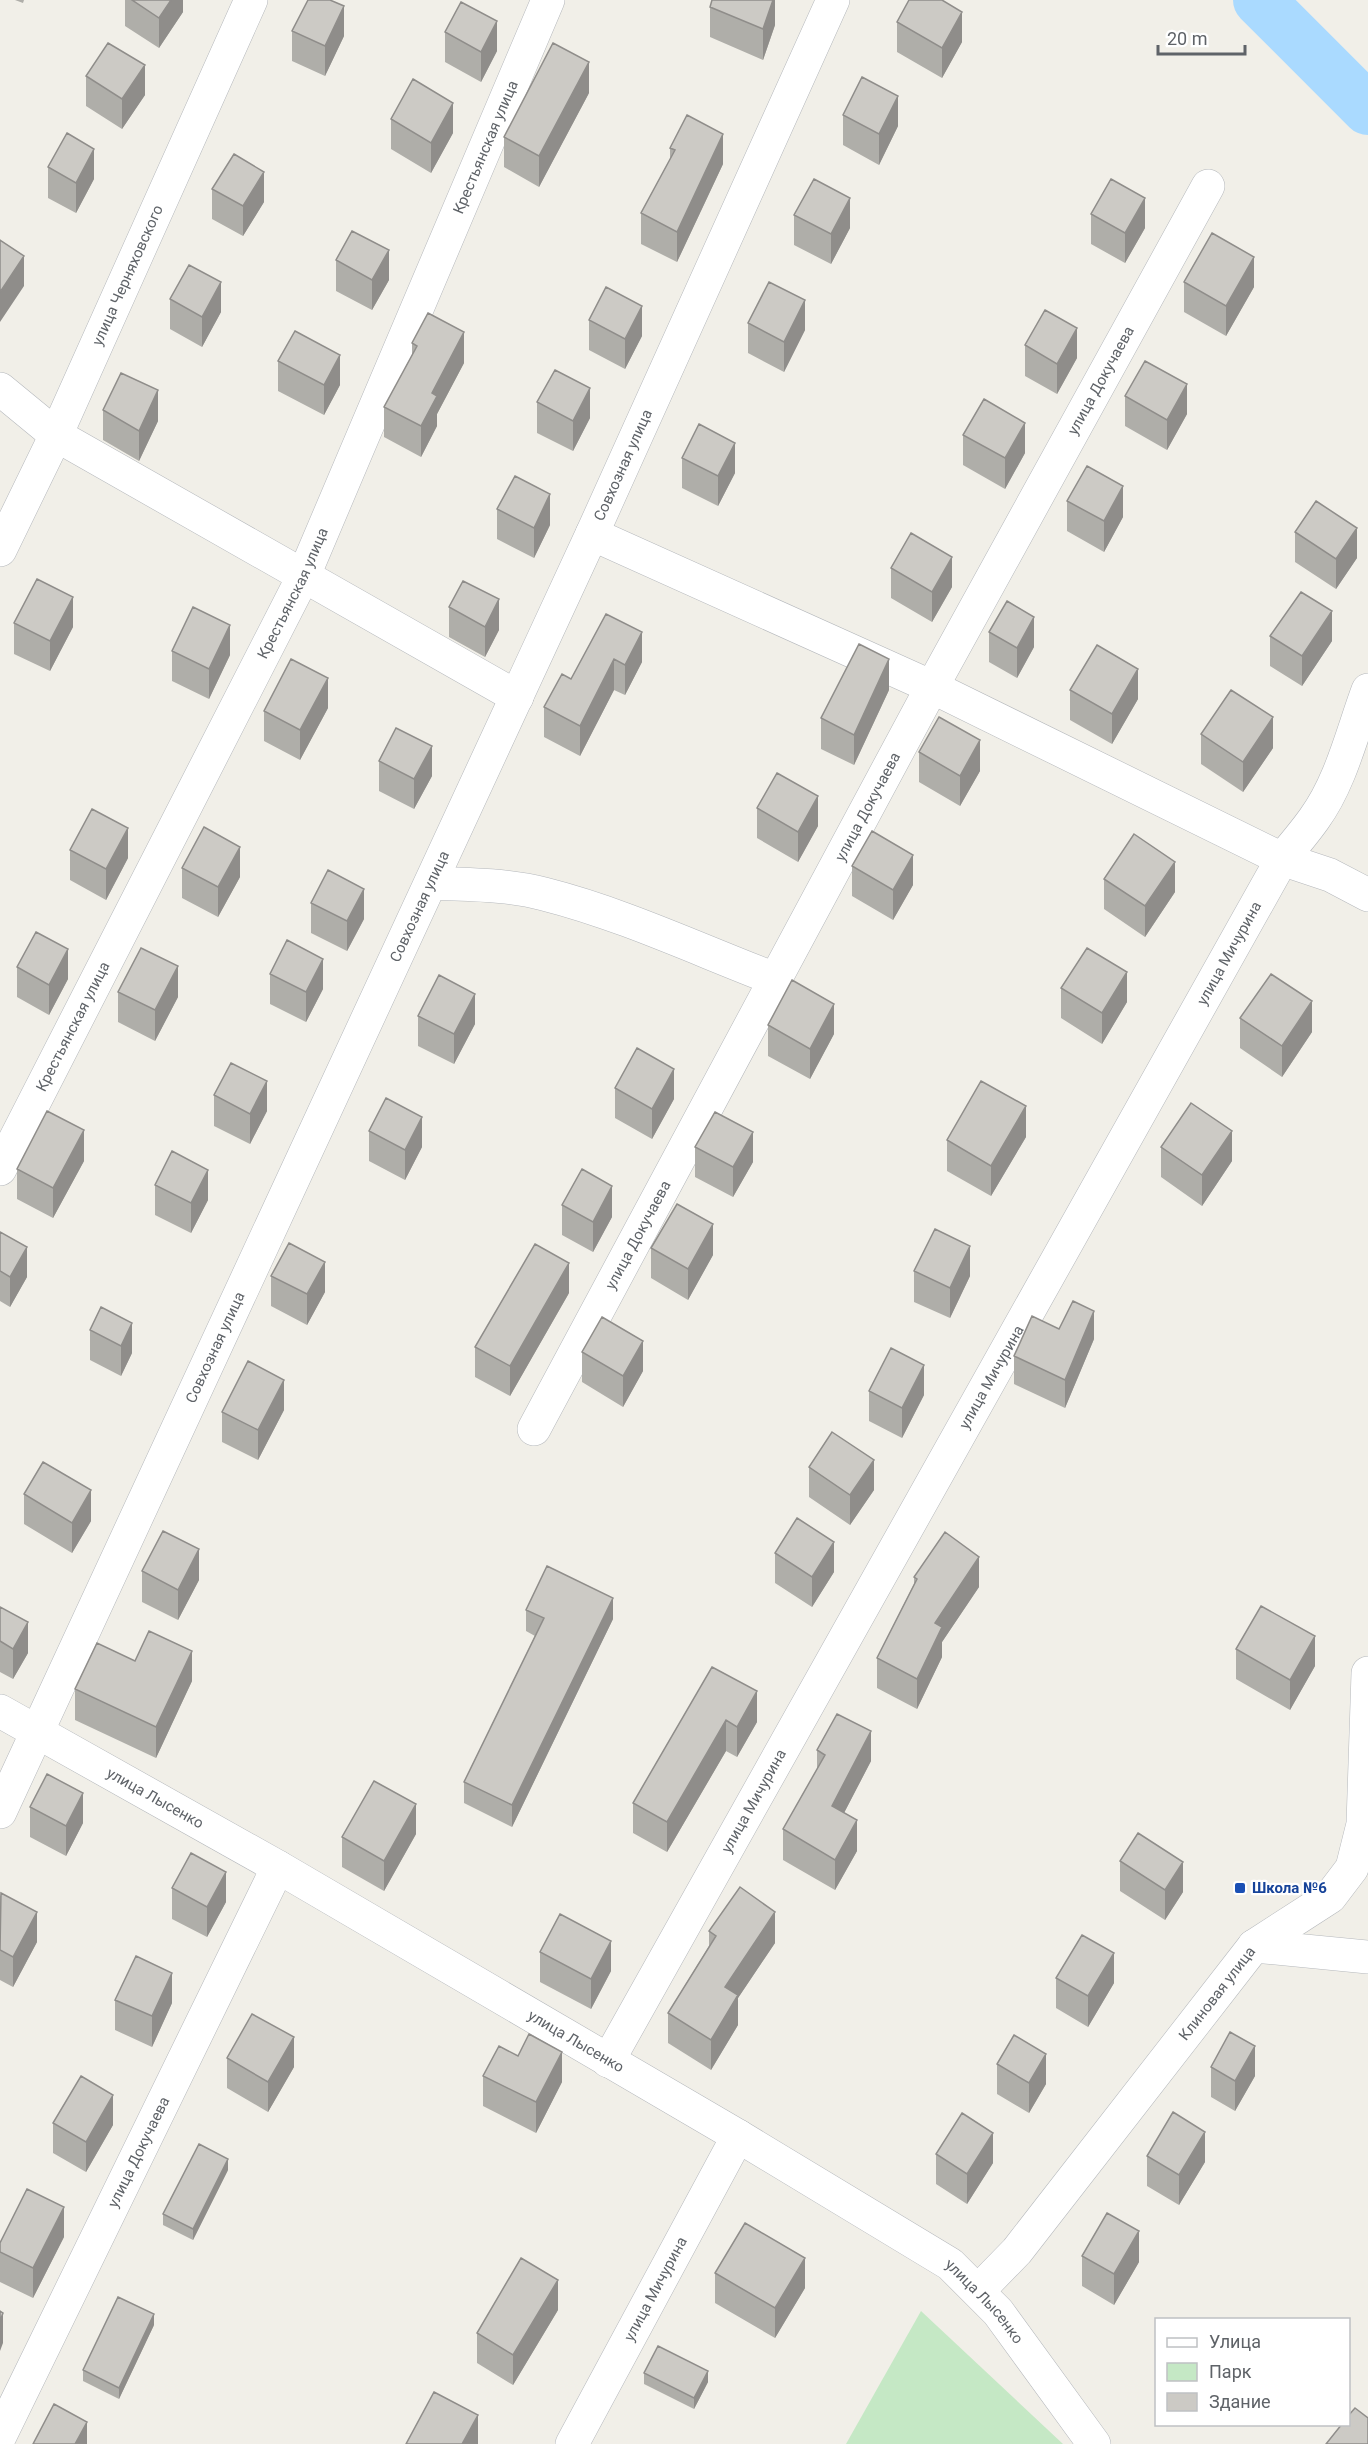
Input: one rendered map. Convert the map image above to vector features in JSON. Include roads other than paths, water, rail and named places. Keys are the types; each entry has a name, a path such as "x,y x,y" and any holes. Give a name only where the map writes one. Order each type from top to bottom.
{"street":[{"name":"улица Черняховского","path":"0,550 56,435 251,0"},
{"name":"Крестьянская улица","path":"0,1169 304,575 548,0"},
{"name":"Совхозная улица","path":"0,1812 592,534 832,0"},
{"name":"улица Докучаева","path":"534,1429 932,687 1208,186"},
{"path":"0,389 56,435 517,697"},
{"path":"592,534 932,687 1282,859 1330,875 1368,895"},
{"name":"улица Мичурина","path":"608,2061 1282,859 1315,819 1327,798 1340,770 1368,690"},
{"path":"431,883 506,887 543,893 588,907 775,979"},
{"name":"Клиновая улица","path":"978,2291 1017,2250 1254,1946 1330,1897 1352,1868 1363,1824 1368,1673"},
{"name":"улица Лысенко","path":"0,1711 278,1867 738,2136 950,2264 998,2312 1090,2442"},
{"name":"улица Докучаева","path":"0,2436 278,1867"},
{"path":"1254,1946 1368,1957"},
{"name":"улица Мичурина","path":"572,2444 738,2136"}],"waterway":[{"path":"1259,0 1368,109"}],"place":[{"name":"Школа №6","path":"1240,1888"}]}
